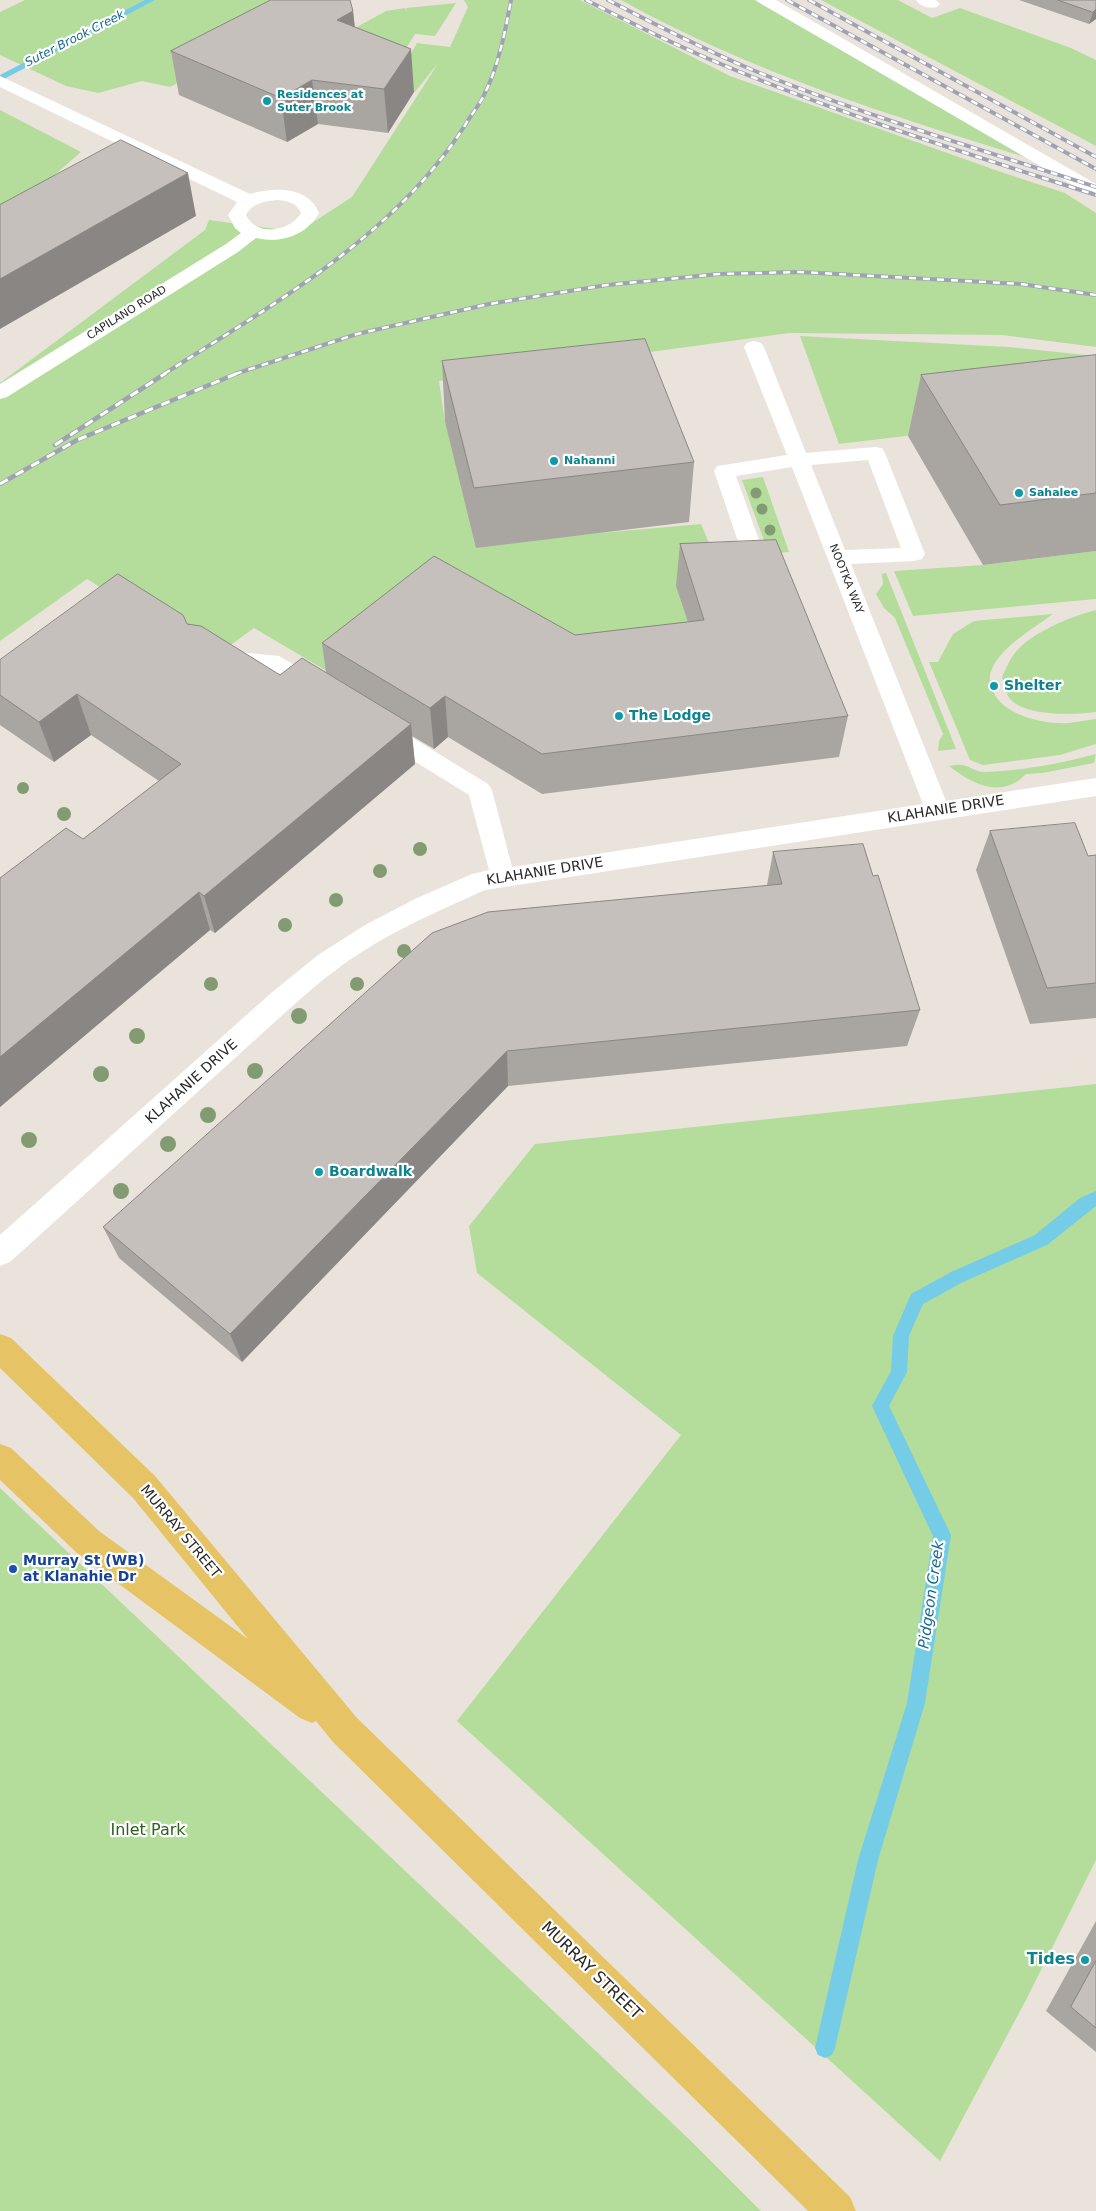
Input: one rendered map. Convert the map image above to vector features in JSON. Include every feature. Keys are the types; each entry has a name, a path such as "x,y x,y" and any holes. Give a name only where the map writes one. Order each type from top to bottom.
{"main road":[{"name":"MURRAY STREET","path":"0,1348 144,1487 345,1730 836,2211"},
{"name":"MURRAY STREET","path":"0,1459 88,1542 345,1730"}],"street":[{"path":"764,0 1096,191"},
{"path":"0,81 250,201"},
{"path":"270,195 292,197 305,203 310,213 305,223 290,231 272,234 253,232 241,225 237,215 239,210 250,201 270,195"},
{"name":"CAPILANO ROAD","path":"0,393 232,248 253,232"},
{"name":"NOOTKA WAY","path":"754,347 938,811"},
{"path":"0,370 20,380"},
{"path":"757,566 724,471 798,460 875,453 914,554 837,558"},
{"path":"206,657 271,662 338,703"},
{"path":"363,718 480,790 503,878"},
{"name":"KLAHANIE DRIVE","path":"0,1253 279,1002 327,962 374,932 424,906 481,881 1096,787"}],"green space":[{"path":"25,0 301,0 316,10 170,87 142,81 98,93 66,86 0,55 0,12"},
{"path":"464,0 580,0 730,76 1065,193 1096,213 1096,347 1002,335 789,333 439,381 445,422 477,544 701,524 724,578 704,653 337,677 254,628 213,658 87,579 0,641 0,383 205,230 209,220 298,232 352,197 439,62 415,92 366,73 405,64 417,43 450,47 468,7"},
{"path":"621,0 754,0 1035,160 929,127 772,71 670,26"},
{"path":"821,0 898,0 932,18 960,8 1071,48 1096,60 1096,146"},
{"path":"456,3 435,36 415,34 402,55 348,32 386,11 405,8 407,12 406,8"},
{"path":"0,110 81,152 50,179 0,207"},
{"path":"800,336 1009,347 1096,356 1095,413 839,444"},
{"path":"763,477 789,552 769,554 742,480"},
{"path":"1096,551 1096,599 913,616 894,571 983,565"},
{"path":"886,573 956,749 938,751 939,741 943,734 895,618 884,608 876,594 883,584 882,574"},
{"path":"1096,610 1096,712 1075,714 1049,713 1024,708 1014,703 1008,696 1002,677 1015,653 1031,639 1052,626 1075,616"},
{"path":"1053,614 1007,648 994,666 990,675 990,681 997,699 1014,712 1025,717 1059,723 1096,719 1096,744 1060,755 983,765 970,760 929,662 938,662 953,634 974,621"},
{"path":"1096,754 1094,763 1042,773 1026,774 1017,782 997,787 968,779 949,766 961,765 981,772 1013,770"},
{"path":"1096,1084 1096,1860 1026,2000 940,2161 457,1721 681,1435 477,1273 469,1226 535,1144"},
{"name":"Inlet Park","path":"0,1488 690,2140 761,2211 0,2211"}],"building":[{"path":"271,0 350,0 353,11 337,20 411,49 384,89 312,80 281,98 171,51"},
{"path":"1058,0 1096,0 1096,9 1093,12"},
{"path":"121,140 188,173 0,279 0,205"},
{"path":"645,339 694,462 474,488 442,361"},
{"path":"1096,355 1096,493 1000,505 921,375"},
{"name":"The Lodge","path":"776,540 848,716 542,754 445,696 430,708 322,643 434,556 575,635 704,620 680,544"},
{"path":"118,574 183,615 187,624 201,626 280,675 302,658 411,724 204,896 199,892 0,1057 0,878 66,828 83,839 181,764 77,694 39,722 0,695 0,660"},
{"path":"1075,823 1088,856 1096,855 1096,983 1047,988 990,831"},
{"name":"Boardwalk","path":"863,844 873,876 878,875 920,1010 507,1051 230,1334 103,1227 432,933 488,912 782,884 773,852"},
{"path":"1096,1961 1096,2028 1071,2007"}],"waterway":[{"name":"Suter Brook Creek","path":"0,78 151,0"},
{"name":"Pidgeon Creek","path":"825,2048 868,1860 916,1703 942,1535 880,1406 899,1372 901,1336 917,1299 957,1277 1041,1240 1086,1203 1096,1198"}],"railway":[{"path":"164,374 288,295 328,266 402,202 435,166 482,99 498,60 511,0"},
{"path":"586,0 647,31 756,79 901,132 1096,195"},
{"path":"608,0 662,28 755,71 839,103 924,132 1096,187"},
{"path":"787,0 1096,169"},
{"path":"809,0 1096,157"},
{"path":"238,373 357,334 489,304 607,285 719,274 800,272 1021,284 1096,295"},
{"path":"55,445 166,373"},
{"path":"0,484 77,440 238,373"}],"place":[{"name":"Residences at Suter Brook","path":"267,101"},
{"name":"Nahanni","path":"554,461"},
{"name":"Sahalee","path":"1019,493"},
{"name":"Shelter","path":"994,686"},
{"name":"The Lodge","path":"619,716"},
{"name":"Boardwalk","path":"319,1172"},
{"name":"Murray St (WB) at Klanahie Dr","path":"13,1569"},
{"name":"Tides","path":"1085,1960"}]}
